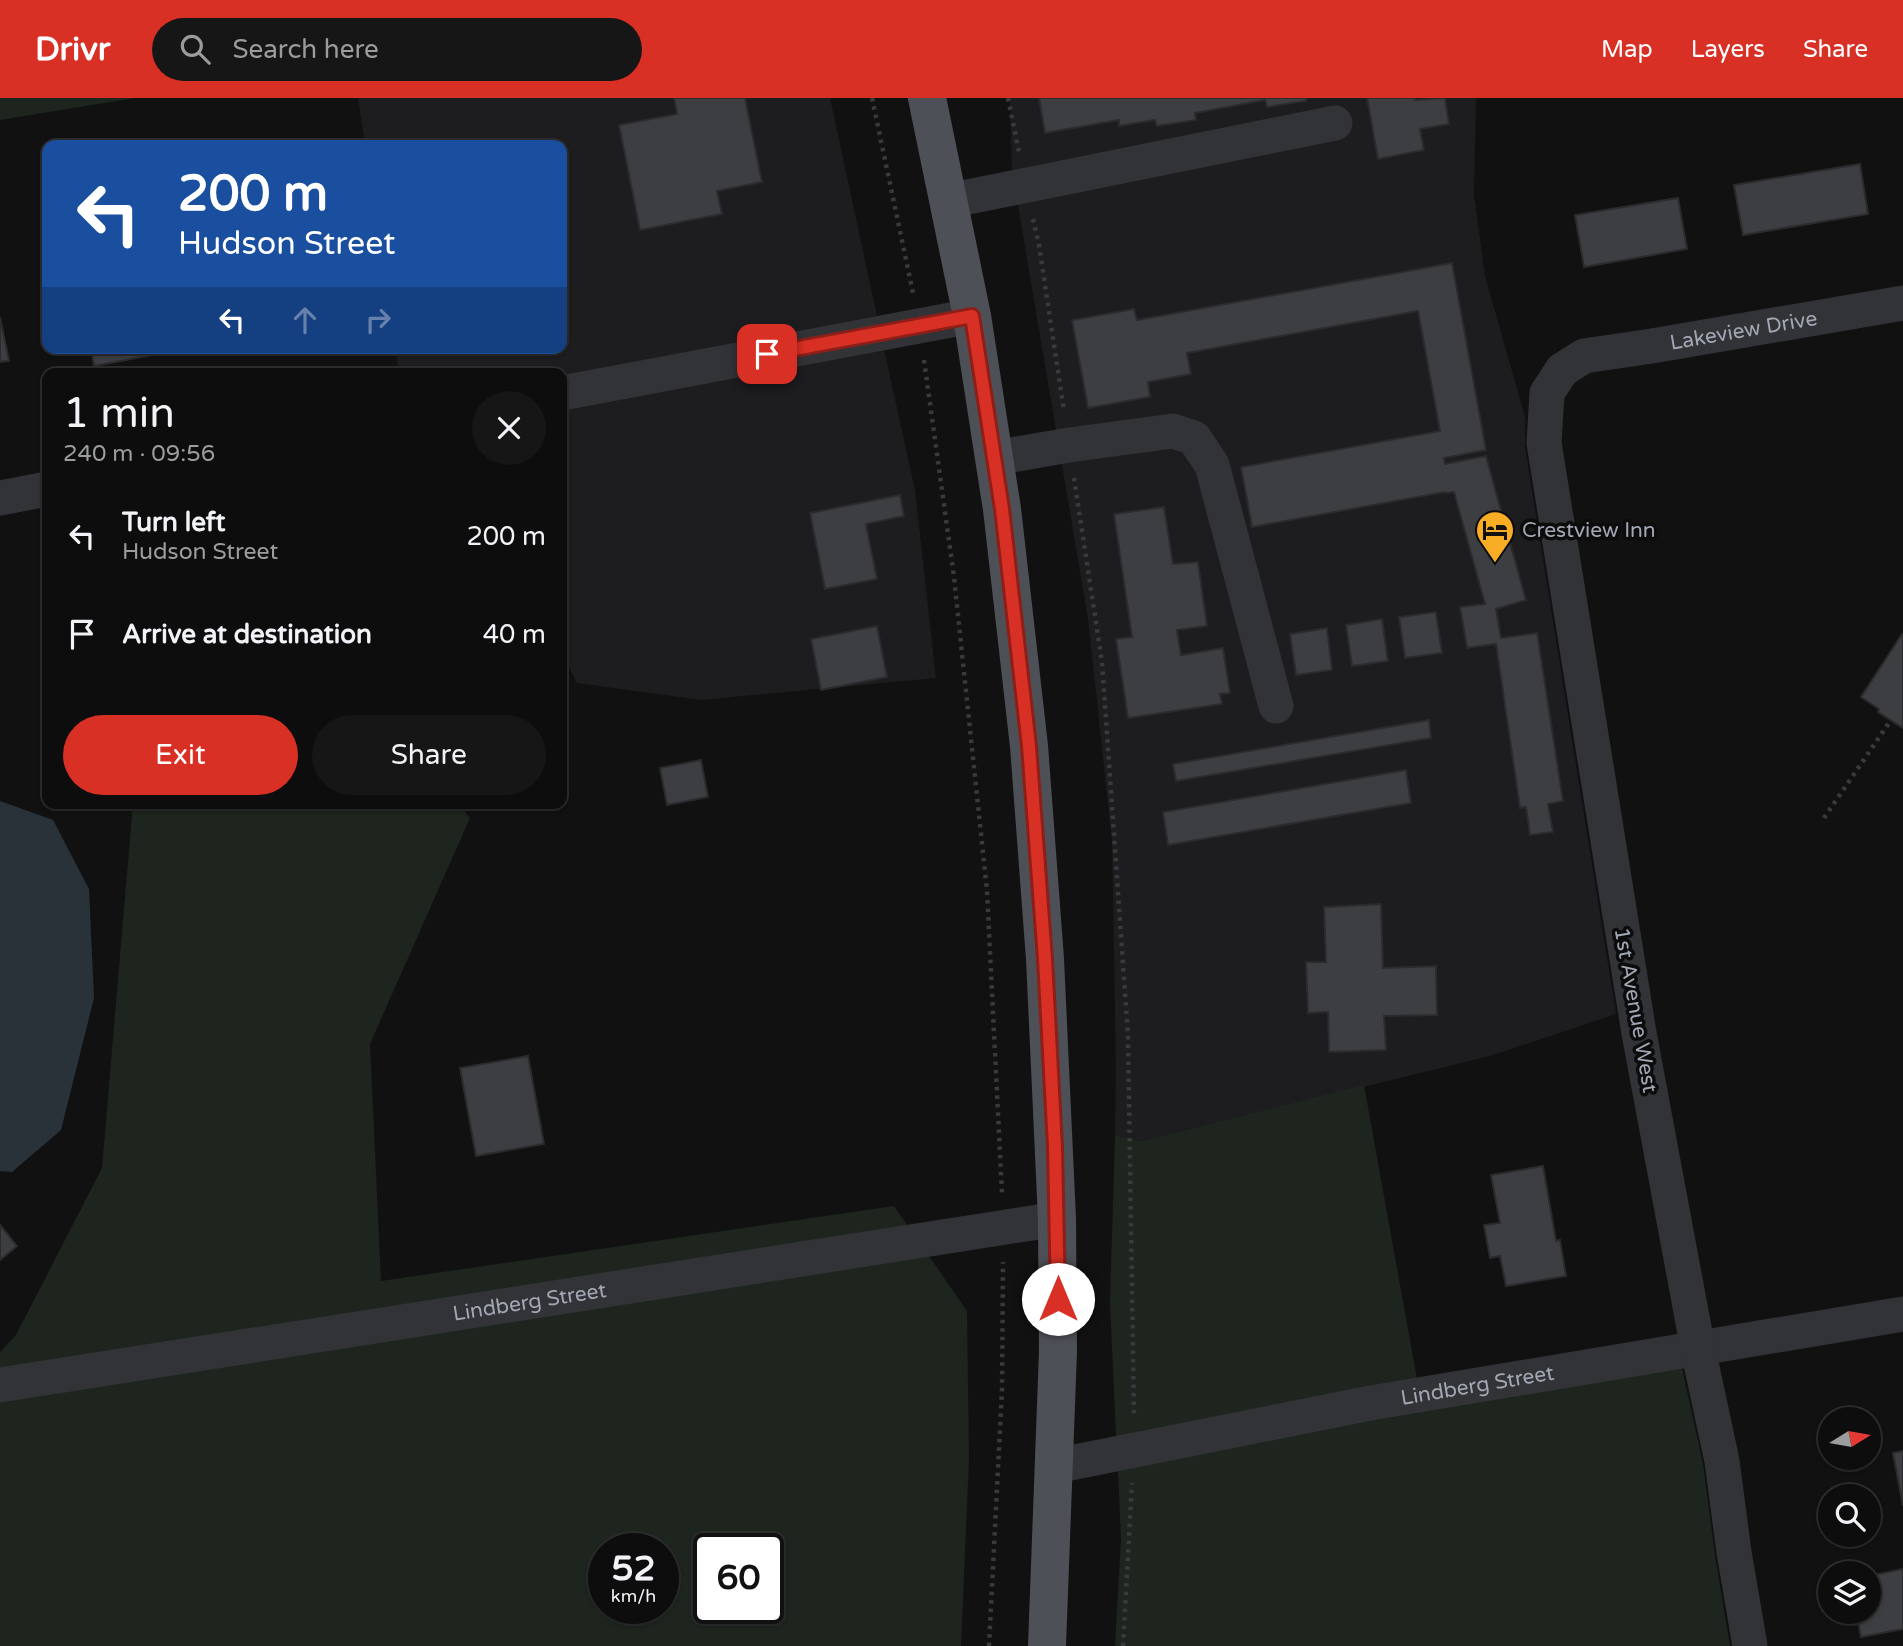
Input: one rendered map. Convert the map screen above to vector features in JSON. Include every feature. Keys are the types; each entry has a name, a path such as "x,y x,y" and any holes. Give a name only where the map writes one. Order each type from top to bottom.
{"main road":[{"path":"927,98 972,316 1002,509 1029,746 1045,959 1057,1219 1058,1351 1047,1646"}],"street":[{"path":"948,201 1335,123"},
{"name":"Lakeview Drive","path":"1571,365 1652,346 1903,303"},
{"path":"567,392 972,316"},
{"name":"1st Avenue West","path":"1571,365 1547,393 1544,443 1639,1033 1698,1349 1722,1461 1750,1646"},
{"path":"994,458 1173,431 1194,438 1212,465 1276,706"},
{"path":"0,498 42,490"},
{"name":"Lindberg Street","path":"0,1385 1057,1219"},
{"name":"Lindberg Street","path":"1055,1466 1371,1403 1903,1314"}],"path":[{"path":"872,98 919,326 954,577 988,891 1004,1228 1002,1390 989,1646"},
{"path":"1008,98 1039,245 1102,662 1128,1036 1134,1450 1123,1646"},
{"path":"1824,818 1891,720"}],"shaded area":[{"path":"0,98 135,98 0,120"},
{"path":"358,98 830,98 877,316 567,375 567,368 398,368 396,354 567,354 567,140 364,140"},
{"path":"1010,98 1476,98 1474,195 1485,276 1525,417 1525,447 1616,1014 1490,1056 1142,1141 1115,1135 1112,841 1088,619 1012,170"},
{"path":"884,349 915,490 936,678 701,700 577,683 567,663 567,409"},
{"path":"0,801 53,820 89,889 94,998 61,1130 12,1172 0,1171"},
{"path":"132,809 463,809 470,818 370,1044 381,1281 894,1206 908,1226 0,1368 0,1352 16,1335 102,1168"},
{"path":"1364,1085 1417,1379 1116,1437 1110,1302 1115,1135 1142,1141"},
{"path":"929,1256 967,1311 969,1459 961,1646 0,1646 0,1402"},
{"path":"1682,1368 1703,1464 1730,1646 1115,1646 1121,1539 1118,1471 1375,1420"}],"building":[{"path":"674,98 745,98 762,182 717,191 722,214 640,230 619,125 677,114"},
{"path":"1039,98 1306,98 1306,101 1267,107 1265,100 1195,113 1196,120 1157,126 1155,120 1119,126 1119,120 1045,133"},
{"path":"1367,98 1445,98 1449,124 1420,129 1424,150 1378,159"},
{"path":"1860,164 1868,214 1743,235 1734,185"},
{"path":"1678,198 1687,249 1584,267 1575,215"},
{"name":"Crestview Inn","path":"1452,263 1486,450 1444,458 1445,464 1486,456 1526,600 1496,609 1501,638 1537,633 1538,638 1563,801 1548,804 1553,832 1530,835 1526,807 1520,808 1496,644 1467,648 1460,607 1485,604 1454,492 1252,527 1241,467 1440,431 1418,311 1187,353 1191,374 1148,382 1150,397 1088,408 1072,320 1134,309 1137,320"},
{"path":"0,317 9,361 0,362"},
{"path":"92,354 157,354 94,366"},
{"path":"900,495 904,516 866,524 877,579 825,589 810,513"},
{"path":"1164,507 1173,564 1198,562 1207,626 1177,630 1181,655 1223,648 1230,693 1220,694 1222,704 1128,718 1116,639 1132,637 1114,514"},
{"path":"1436,612 1442,653 1405,658 1399,617"},
{"path":"1382,619 1388,661 1352,666 1346,625"},
{"path":"877,626 887,677 821,690 811,639"},
{"path":"1327,628 1332,670 1296,675 1290,634"},
{"path":"1903,635 1903,728 1861,697"},
{"path":"1429,720 1431,738 1176,781 1173,764"},
{"path":"701,760 708,797 667,805 660,768"},
{"path":"1406,770 1411,803 1168,845 1163,812"},
{"path":"1381,904 1383,968 1436,966 1437,1015 1384,1016 1386,1050 1329,1052 1328,1012 1308,1013 1306,962 1326,962 1324,907"},
{"path":"528,1056 544,1144 476,1156 460,1068"},
{"path":"1543,1166 1556,1241 1560,1240 1566,1276 1506,1286 1500,1256 1490,1258 1484,1225 1500,1223 1491,1175"},
{"path":"0,1225 17,1246 0,1260"},
{"path":"1903,1451 1903,1506 1893,1453"},
{"path":"1903,1569 1903,1629 1861,1637 1858,1624 1881,1624 1881,1574"}],"place":[{"name":"Crestview Inn","path":"1495,564"}],"route":[{"path":"767,354 972,316 1002,509 1029,746 1045,959 1055,1147 1058,1299"}]}
